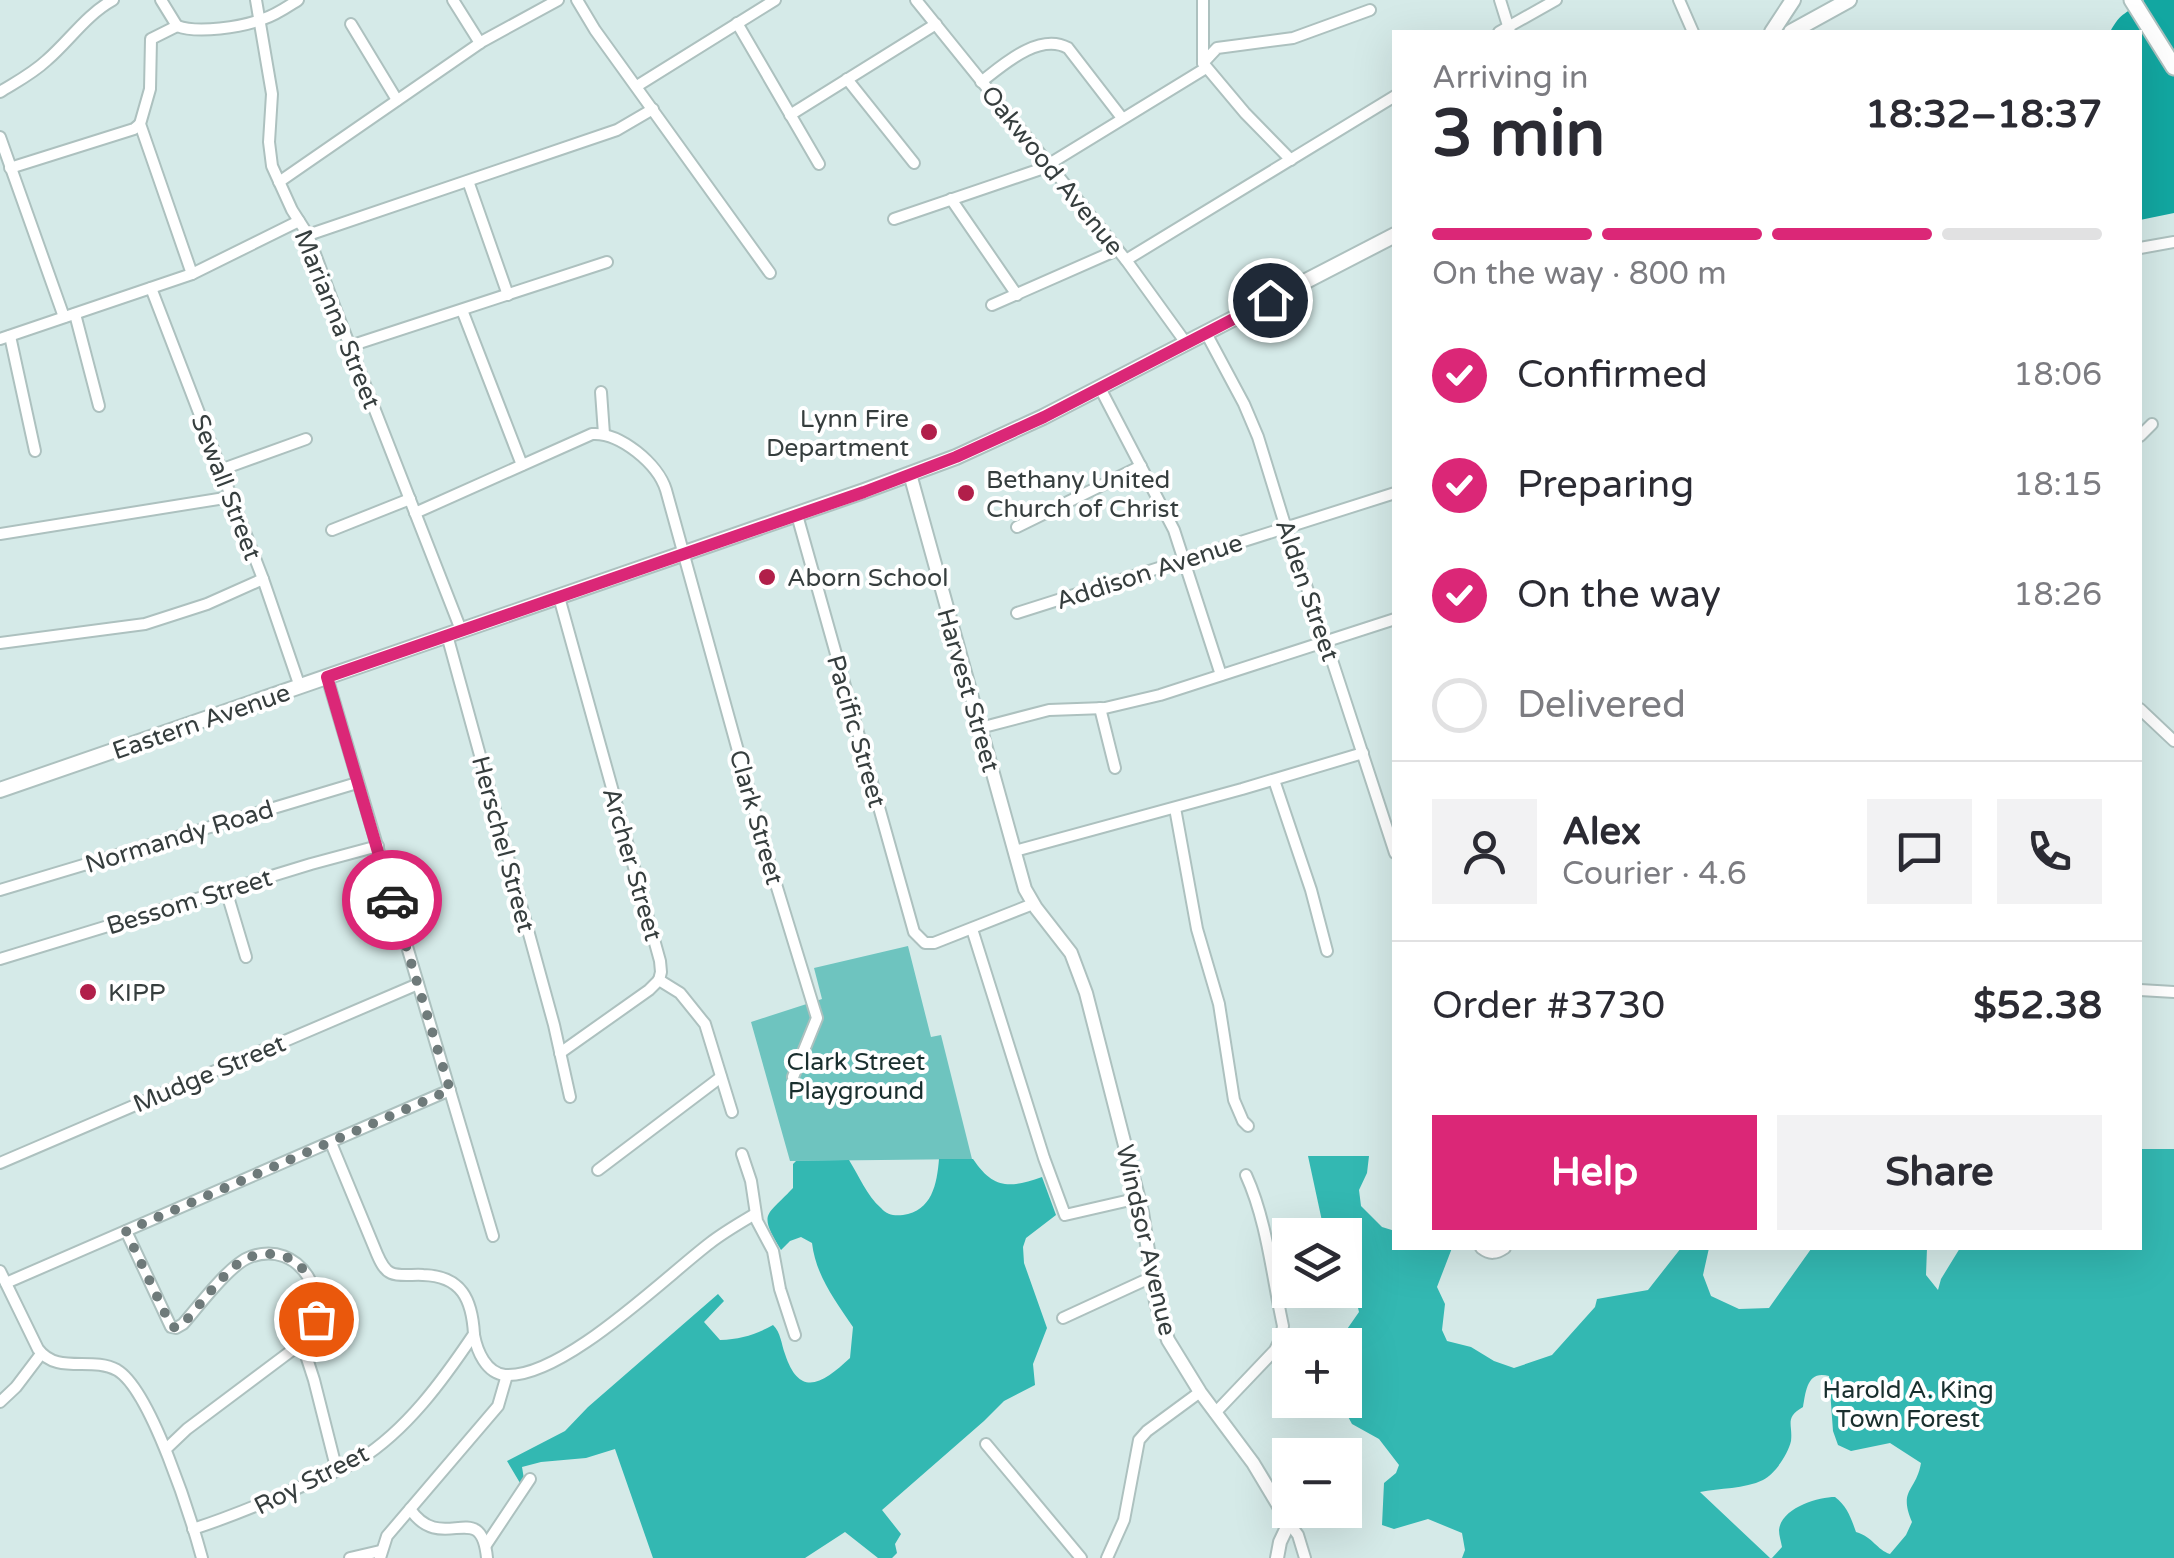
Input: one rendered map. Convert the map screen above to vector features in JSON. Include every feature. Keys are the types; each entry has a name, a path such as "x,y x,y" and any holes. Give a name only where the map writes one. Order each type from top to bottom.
{"main road":[{"path":"1773,30 1793,0"},
{"path":"1795,30 1849,0"},
{"path":"2133,1 2174,67"},
{"name":"Eastern Avenue","path":"0,790 910,474 999,438 1392,241"}],"street":[{"path":"0,92 24,79 94,12 113,0"},
{"path":"162,0 176,26 186,30 260,20 298,0"},
{"name":"Marianna Street","path":"256,0 272,94 269,154 279,182 308,234 415,512 454,632"},
{"path":"453,0 480,43"},
{"path":"279,182 480,43 558,0"},
{"path":"577,0 770,273"},
{"path":"637,86 775,0"},
{"name":"Oakwood Avenue","path":"916,0 1126,260 1186,343"},
{"path":"1202,0 1204,66 1291,160"},
{"path":"1500,0 1506,30"},
{"path":"1508,30 1556,0"},
{"path":"1679,0 1692,30"},
{"path":"894,218 1041,169 1204,66 1217,48 1293,38 1370,10"},
{"path":"351,24 396,100"},
{"path":"737,24 819,164"},
{"path":"790,115 936,24"},
{"path":"176,26 151,39 150,88 140,124 192,274"},
{"path":"981,82 1018,56 1048,43 1061,44 1122,118"},
{"path":"847,79 914,164"},
{"path":"1126,260 1392,98"},
{"path":"308,234 617,130 653,109"},
{"path":"10,168 140,124"},
{"path":"0,136 99,406"},
{"path":"468,181 508,294"},
{"path":"950,199 1017,295"},
{"path":"36,451 5,338 192,274 299,221"},
{"path":"2142,248 2174,242"},
{"path":"992,305 1117,250"},
{"path":"350,346 608,262"},
{"name":"Sewall Street","path":"151,288 300,686"},
{"path":"462,310 522,465"},
{"name":"Alden Street","path":"1206,333 1254,426 1392,844"},
{"path":"1100,388 1162,504 1185,561 1220,675"},
{"path":"415,512 581,438 604,434 601,392"},
{"path":"2142,434 2152,424"},
{"name":"Clark Street","path":"604,434 633,450 656,468 663,479 764,844 817,1018 793,1077"},
{"path":"220,470 306,439"},
{"path":"1017,528 1141,466"},
{"name":"Harvest Street","path":"910,474 1025,888 1033,904"},
{"name":"Addison Avenue","path":"1016,614 1392,494"},
{"path":"0,534 230,497"},
{"path":"332,530 410,499"},
{"name":"Pacific Street","path":"797,515 914,932 925,943 934,943 972,928"},
{"path":"0,642 145,624 207,604 263,579"},
{"name":"Archer Street","path":"558,597 660,960 659,980"},
{"path":"980,728 1050,710 1100,708 1160,694 1392,620"},
{"name":"Herschel Street","path":"454,632 570,1097"},
{"path":"327,677 493,1236"},
{"path":"1100,708 1115,768"},
{"path":"2142,711 2174,741"},
{"path":"1015,851 1363,753"},
{"path":"1274,780 1327,951"},
{"name":"Normandy Road","path":"0,890 357,783"},
{"path":"1175,808 1198,929 1219,1004 1234,1100 1248,1126"},
{"name":"Bessom Street","path":"0,959 378,846"},
{"path":"226,890 246,957"},
{"path":"1033,904 972,928 1044,1158 1065,1215 1139,1198"},
{"name":"Windsor Avenue","path":"1033,904 1066,944 1086,993 1139,1198 1156,1302 1168,1340 1272,1495"},
{"path":"560,1054 659,980 680,992 705,1024 732,1112"},
{"name":"Mudge Street","path":"0,1163 418,984"},
{"path":"2142,990 2174,992"},
{"path":"598,1170 721,1077"},
{"path":"6,1283 450,1090"},
{"path":"331,1143 385,1268 390,1273 439,1276 455,1285 470,1305 474,1334 484,1362 492,1370 507,1375 532,1370 592,1339 710,1243 755,1214"},
{"path":"742,1154 755,1214 773,1251 795,1335"},
{"path":"1215,1412 1275,1350 1283,1326 1261,1222 1246,1175"},
{"path":"126,1231 171,1326 183,1324 232,1269 251,1256 290,1257 310,1276 317,1311 312,1332 302,1343 187,1429 166,1450"},
{"path":"0,1271 42,1354 52,1362 109,1367 134,1389 166,1450 202,1558"},
{"path":"1063,1318 1152,1277"},
{"name":"Roy Street","path":"194,1529 250,1510 360,1459 400,1426 451,1368 474,1334"},
{"path":"302,1343 337,1471"},
{"path":"0,1402 42,1354"},
{"path":"350,1558 380,1555 387,1536 498,1406 507,1375"},
{"path":"1107,1558 1124,1520 1140,1440 1200,1392"},
{"path":"986,1444 1081,1558"},
{"path":"486,1545 530,1479"},
{"path":"410,1509 432,1528 479,1530 487,1558"},
{"path":"1276,1558 1286,1528"},
{"name":"Windsor Avenue","path":"1293,1528 1305,1558"}],"green space":[{"name":"Clark Street Playground","path":"908,946 931,1037 941,1035 972,1159 790,1161 751,1022 822,999 814,968"},
{"name":"Harold A. King Town Forest","path":"2142,1149 2174,1149 2174,1558 1772,1558 1782,1547 1781,1522 1801,1505 1819,1499 1835,1497 1846,1508 1856,1532 1890,1554 1912,1522 1907,1496 1921,1463 1890,1443 1851,1451 1838,1445 1833,1431 1829,1376 1822,1375 1809,1383 1803,1407 1791,1418 1791,1441 1772,1473 1748,1485 1700,1492 1770,1558 1462,1558 1462,1533 1428,1519 1394,1529 1382,1525 1384,1483 1399,1465 1379,1439 1352,1424 1349,1418 1362,1418 1362,1328 1348,1328 1358,1308 1362,1308 1362,1218 1321,1218 1308,1156 1369,1156 1359,1190 1361,1206 1382,1227 1392,1230 1392,1250 1451,1250 1437,1287 1445,1304 1442,1330 1447,1341 1471,1347 1514,1368 1552,1355 1595,1307 1597,1299 1648,1290 1679,1250 1709,1250 1703,1275 1711,1296 1739,1309 1769,1308 1810,1250 1927,1250 1926,1275 1938,1290 1959,1250 2142,1250"},
{"path":"939,1159 973,1159 988,1176 1003,1184 1042,1177 1056,1215 1026,1238 1023,1247 1024,1263 1047,1328 1033,1364 1035,1385 1004,1401 882,1510 901,1534 892,1558 878,1558 845,1532 805,1558 653,1558 615,1449 586,1458 522,1467 524,1479 520,1483 507,1461 565,1431 718,1294 724,1301 704,1322 720,1340 748,1336 773,1325 798,1377 813,1382 831,1374 850,1358 853,1327 822,1277 812,1243 801,1237 781,1250 769,1228 771,1210 793,1188 793,1164 849,1160 876,1203 888,1214 900,1215 927,1202"}],"shaded area":[{"path":"2144,0 2174,0 2174,213 2142,220 2142,30 2111,30 2121,16"}],"way so far":[{"path":"316,1319 310,1276 290,1257 271,1254 244,1260 183,1324 171,1326 126,1231 450,1090 392,900"}],"place":[{"name":"Lynn Fire Department","path":"929,432"},
{"name":"Bethany United Church of Christ","path":"966,493"},
{"name":"Aborn School","path":"767,577"},
{"name":"KIPP","path":"88,992"}],"route":[{"path":"392,900 327,677 956,457 1044,417 1270,300"}]}
